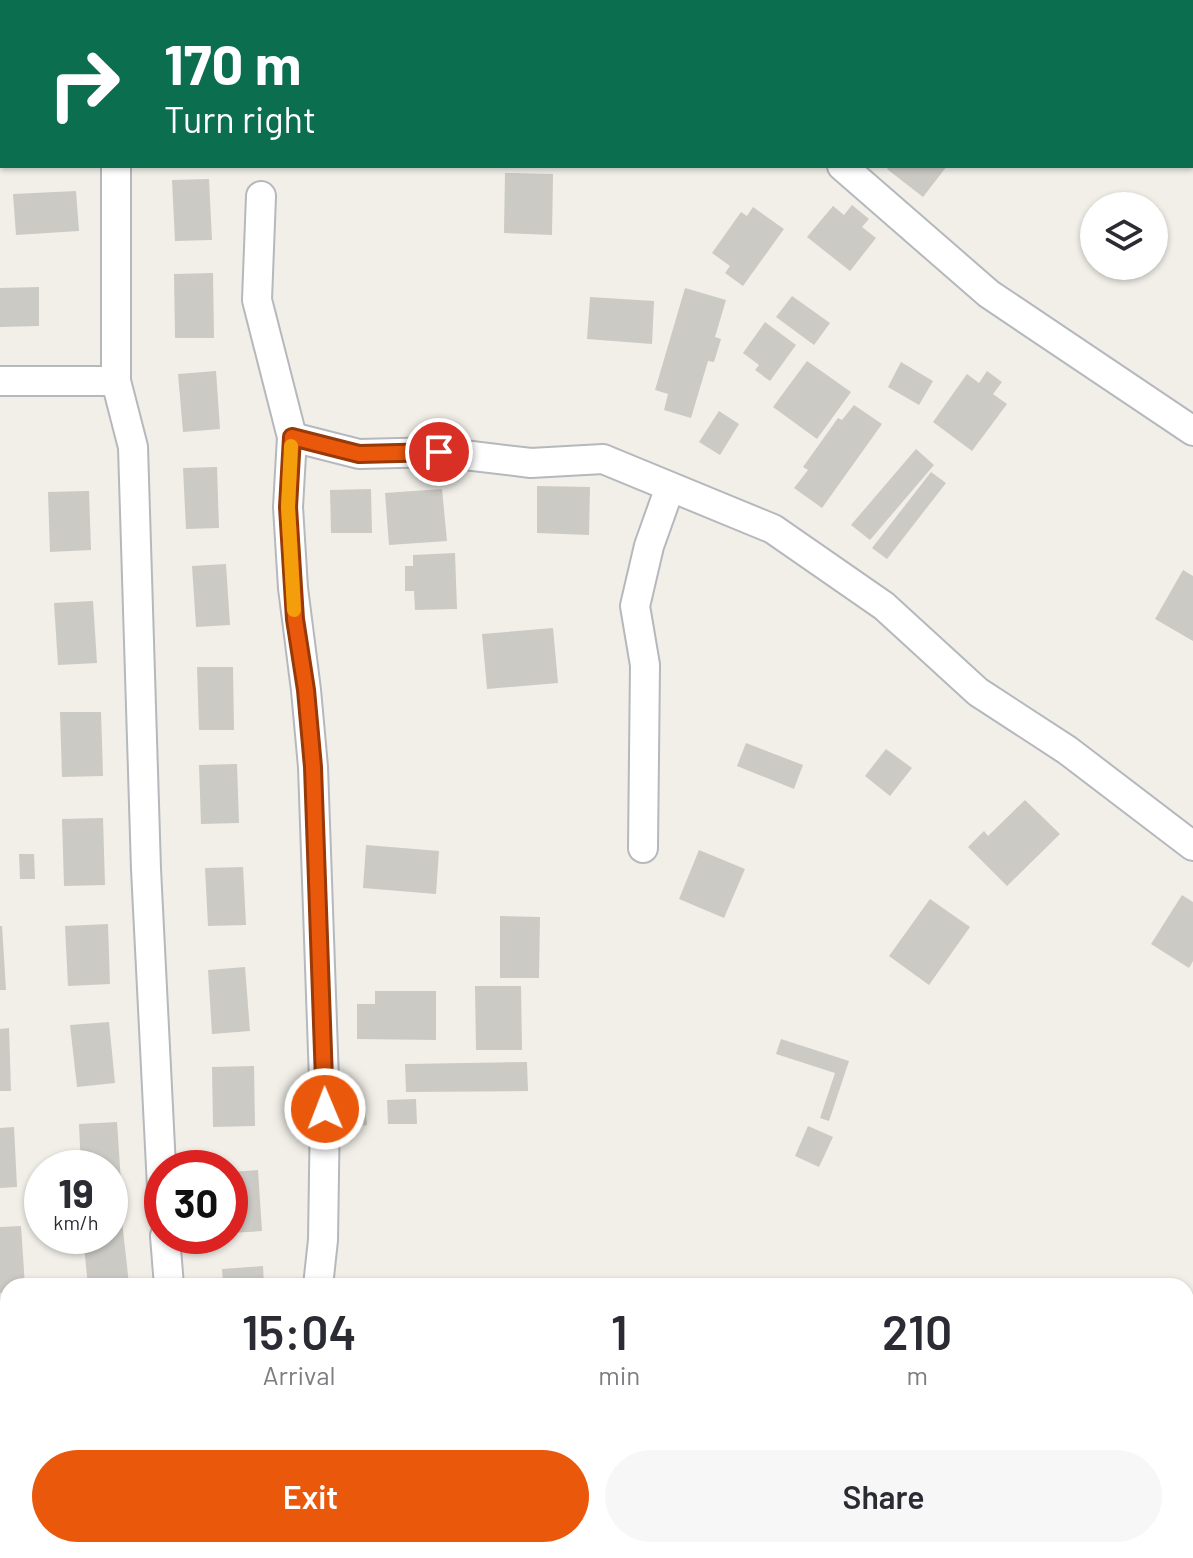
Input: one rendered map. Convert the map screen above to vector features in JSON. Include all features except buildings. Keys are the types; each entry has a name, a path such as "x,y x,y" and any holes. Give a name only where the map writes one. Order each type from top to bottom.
{"street":[{"path":"116,168 116,381 133,447 146,869 160,1150"},
{"path":"846,168 989,294 1193,431"},
{"path":"261,196 257,300 292,437 288,507 295,619 313,767 325,1109 323,1240 319,1278"},
{"path":"0,381 116,381"},
{"path":"292,437 359,454 439,452 531,463 603,459 773,529 884,606 978,692 1067,750 1193,846"},
{"path":"643,848 645,665 635,606 649,546 670,487"},
{"path":"166,1254 168,1278"}],"slow traffic":[{"path":"291,446 288,507 294,610"}],"route":[{"path":"325,1109 313,767 295,619 288,507 292,437 359,454 439,452"}]}
